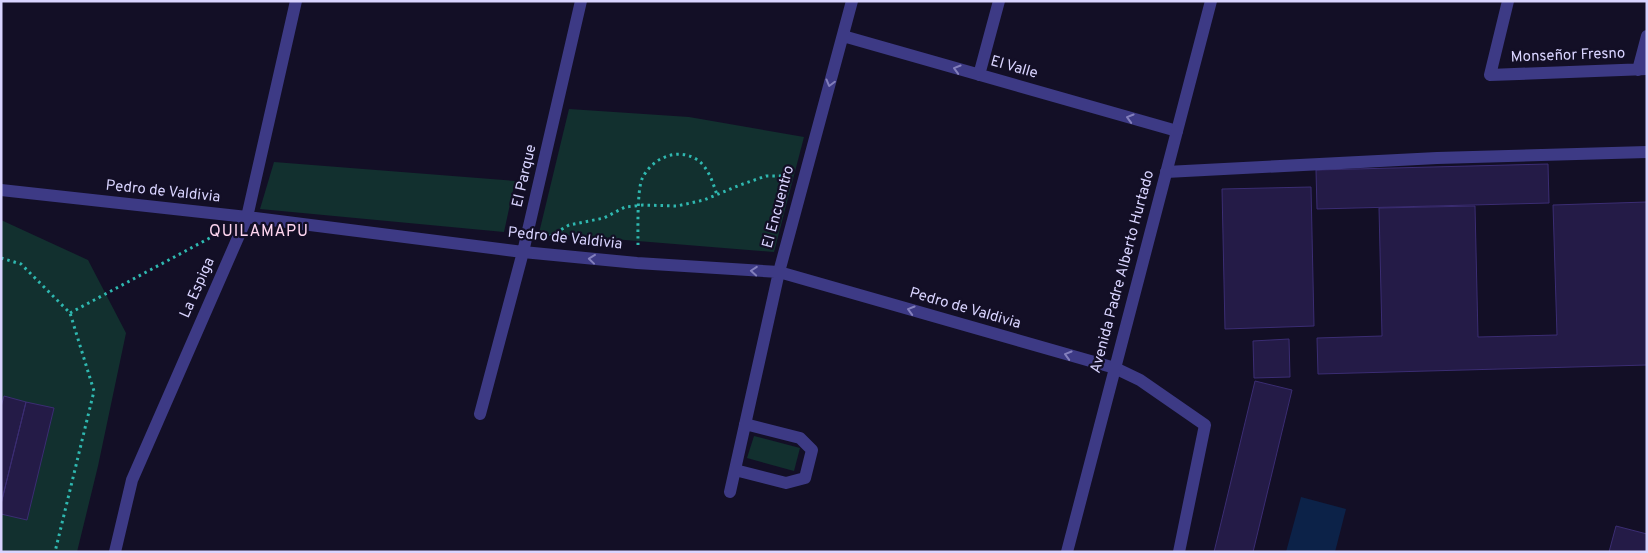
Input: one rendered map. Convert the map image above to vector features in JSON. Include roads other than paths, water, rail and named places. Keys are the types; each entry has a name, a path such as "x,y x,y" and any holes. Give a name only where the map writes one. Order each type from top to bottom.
{"street":[{"name":"La Espiga","path":"115,552 132,480 247,218 296,1"},
{"name":"El Parque","path":"480,414 524,252 581,1"},
{"name":"El Encuentro","path":"730,492 779,272 852,1"},
{"path":"979,75 999,1"},
{"name":"Avenida Padre Alberto Hurtado","path":"1066,552 1211,1"},
{"name":"Monseñor Fresno","path":"1508,1 1490,75 1643,70"},
{"name":"El Valle","path":"843,36 1177,131"},
{"path":"1643,70 1647,36"},
{"path":"1166,172 1437,158 1647,152"},
{"name":"Pedro de Valdivia","path":"1,190 524,252 637,263 779,272 1115,368 1140,380 1205,425 1179,552"},
{"path":"735,470 786,483 805,478 812,450 800,438 745,424"}],"water":[{"path":"1301,497 1346,509 1335,552 1286,552"}],"district":[{"name":"QUILAMAPU","path":"259,232"}]}
